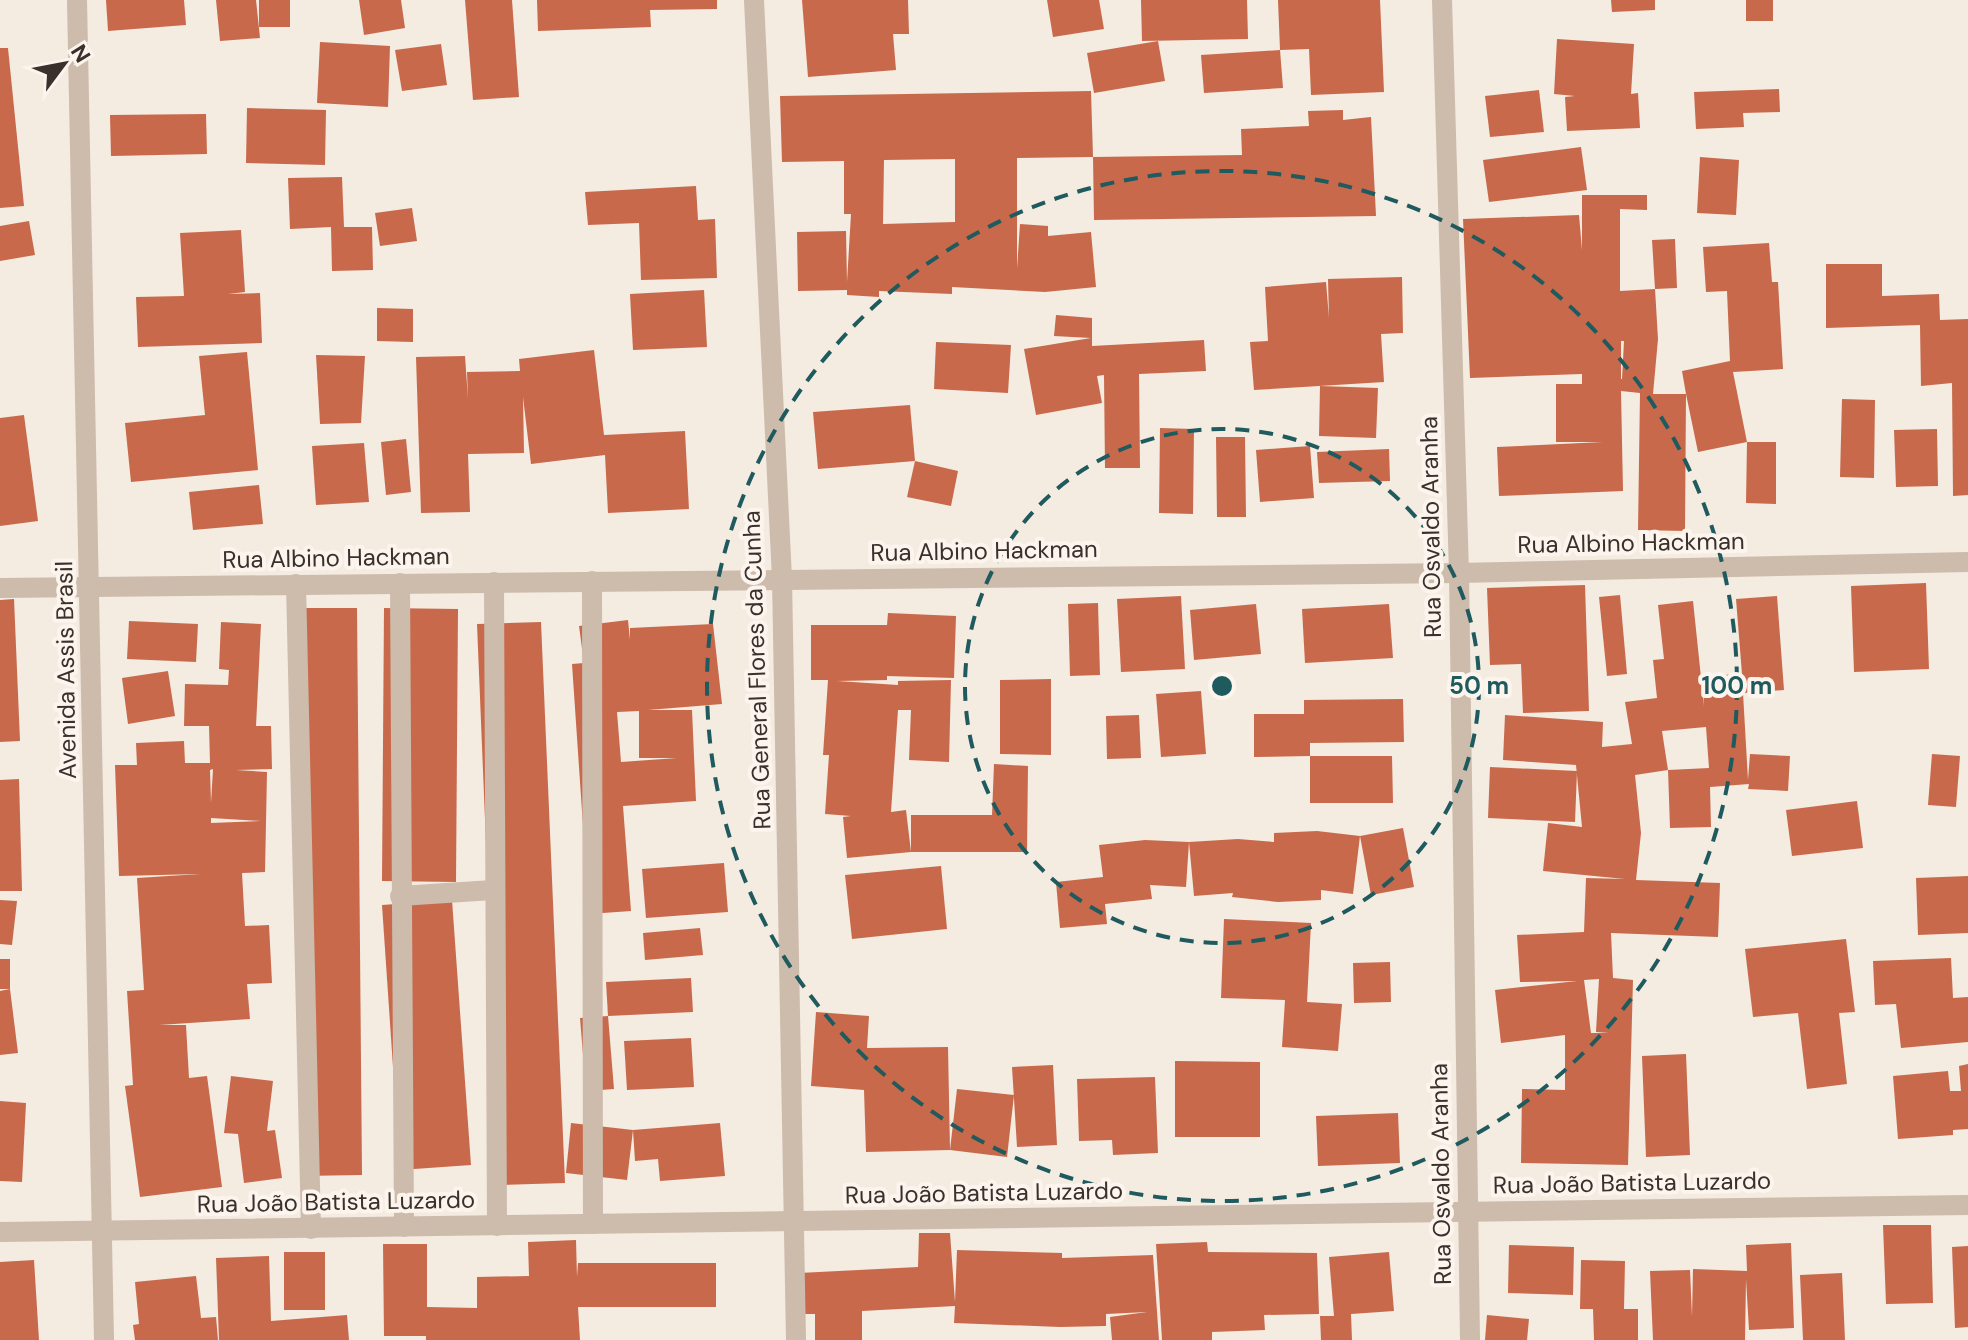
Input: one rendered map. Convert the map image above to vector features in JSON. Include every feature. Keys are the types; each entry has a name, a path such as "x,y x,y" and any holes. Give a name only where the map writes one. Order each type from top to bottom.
{"street":[{"name":"Avenida Assis Brasil","path":"77,0 104,1340"},
{"name":"Rua General Flores da Cunha","path":"754,0 782,579 796,1340"},
{"name":"Rua Osvaldo Aranha","path":"1442,0 1459,573 1470,1340"},
{"name":"Rua Albino Hackman","path":"0,588 1459,573 1968,562"},
{"path":"592,581 593,1224"},
{"path":"494,582 493,890 497,1226"},
{"path":"400,583 404,1227"},
{"path":"296,584 311,1229"},
{"path":"400,896 493,890"},
{"name":"Rua João Batista Luzardo","path":"0,1232 1968,1205"}],"building":[{"path":"106,0 184,0 186,25 108,31"},
{"path":"216,0 256,0 260,38 220,41"},
{"path":"259,0 290,0 290,27 259,27"},
{"path":"359,0 401,0 405,28 364,35"},
{"path":"465,0 512,0 519,97 473,100"},
{"path":"537,0 717,0 717,9 650,10 651,27 538,31"},
{"path":"802,0 908,0 909,34 893,34 896,70 808,77"},
{"path":"1047,0 1099,0 1104,29 1053,37"},
{"path":"1141,0 1247,0 1248,39 1142,41"},
{"path":"1278,0 1380,0 1384,92 1311,95 1309,49 1280,50"},
{"path":"1611,0 1655,0 1655,10 1612,12"},
{"path":"1746,0 1773,0 1773,21 1746,21"},
{"path":"1557,39 1634,44 1631,94 1638,93 1640,128 1567,131 1565,97 1575,96 1554,94"},
{"path":"1158,41 1165,81 1094,93 1087,53"},
{"path":"320,42 390,46 388,107 317,103"},
{"path":"441,44 447,85 402,91 395,50"},
{"path":"0,48 8,48 24,206 0,208"},
{"path":"1280,50 1283,88 1204,93 1201,55"},
{"path":"1779,89 1780,112 1743,113 1744,127 1696,129 1694,92"},
{"path":"1539,90 1544,132 1490,137 1485,96"},
{"path":"1091,91 1093,157 1017,158 1017,269 1020,224 1048,226 1048,236 1091,232 1096,287 1045,292 952,287 952,294 879,291 879,297 847,295 847,290 798,291 797,232 846,231 847,282 851,214 844,214 844,161 782,162 780,96","holes":["955,159 955,222 883,224 884,160"]},
{"path":"247,108 326,110 325,165 246,163"},
{"path":"1343,110 1343,120 1371,117 1376,216 1094,220 1093,157 1242,155 1241,129 1309,126 1308,111"},
{"path":"206,114 207,154 111,156 110,115"},
{"path":"1581,147 1587,190 1489,202 1483,160"},
{"path":"1700,157 1739,160 1736,215 1697,213"},
{"path":"342,177 344,227 372,227 373,270 332,271 331,227 290,229 288,178"},
{"path":"696,186 698,220 715,219 717,278 641,280 639,223 588,225 585,192"},
{"path":"1582,195 1647,195 1647,210 1620,209 1620,291 1655,289 1658,339 1653,394 1686,394 1685,531 1638,530 1640,393 1621,391 1623,491 1499,496 1497,447 1603,442 1556,442 1556,384 1582,384 1582,374 1470,378 1463,219 1579,215 1582,250","holes":["1621,341 1624,341 1622,379 1621,379"]},
{"path":"412,208 417,241 380,246 375,213"},
{"path":"29,221 35,255 0,261 0,226"},
{"path":"241,230 245,292 228,294 260,293 262,343 138,347 136,297 184,296 180,233"},
{"path":"1675,239 1677,288 1655,289 1652,240"},
{"path":"1769,243 1772,282 1778,282 1783,369 1733,372 1747,442 1698,452 1682,371 1730,361 1727,291 1706,292 1703,247"},
{"path":"1826,264 1882,264 1882,296 1939,294 1940,320 1968,319 1968,495 1953,496 1952,383 1921,386 1920,325 1826,328"},
{"path":"1402,277 1403,333 1381,334 1384,382 1254,390 1250,342 1268,341 1265,287 1326,282 1329,318 1328,279"},
{"path":"704,290 707,347 633,350 630,294"},
{"path":"377,308 413,309 413,342 377,341"},
{"path":"1056,315 1092,318 1092,346 1204,340 1206,371 1139,374 1140,468 1105,468 1104,375 1097,376 1102,403 1036,415 1024,349 1091,338 1054,336"},
{"path":"936,342 1011,345 1008,393 934,389"},
{"path":"594,350 604,435 685,431 689,509 608,513 605,455 531,464 523,397 524,453 468,454 470,512 421,513 416,357 465,356 468,399 467,372 520,371 519,359"},
{"path":"247,352 258,470 131,482 125,423 205,415 199,356"},
{"path":"316,355 365,356 361,423 320,424"},
{"path":"1320,386 1378,388 1376,438 1319,436"},
{"path":"1842,399 1875,400 1874,478 1840,477"},
{"path":"910,405 915,461 818,469 813,412"},
{"path":"24,415 38,521 0,526 0,418"},
{"path":"1160,428 1194,429 1193,514 1159,513"},
{"path":"1937,429 1938,486 1896,487 1894,430"},
{"path":"1216,437 1245,437 1246,517 1217,517"},
{"path":"406,439 411,492 386,495 381,442"},
{"path":"1747,442 1776,442 1776,504 1746,503"},
{"path":"364,443 369,502 316,505 312,446"},
{"path":"1310,446 1314,498 1260,502 1256,450"},
{"path":"1389,449 1390,481 1319,483 1317,452"},
{"path":"915,461 958,471 951,506 907,497"},
{"path":"259,485 263,524 193,530 189,492"},
{"path":"1926,583 1929,669 1854,672 1851,586"},
{"path":"1585,585 1589,711 1523,713 1521,664 1490,665 1487,588"},
{"path":"1620,595 1627,674 1607,676 1599,597"},
{"path":"1181,596 1185,669 1121,672 1117,599"},
{"path":"1777,596 1784,690 1743,693 1748,780 1750,754 1790,756 1788,791 1748,789 1749,784 1710,787 1711,827 1670,828 1668,770 1635,775 1641,833 1636,880 1720,883 1718,937 1611,933 1613,978 1633,980 1628,1165 1521,1163 1522,1089 1565,1090 1565,1035 1501,1043 1495,990 1577,981 1520,982 1517,935 1584,932 1586,878 1625,879 1543,871 1548,823 1582,827 1576,765 1503,760 1505,715 1603,722 1602,747 1632,744 1625,702 1657,698 1653,660 1664,659 1658,605 1693,601 1704,706 1703,676 1742,674 1736,599","holes":["1706,727 1709,768 1668,770 1662,731","1599,979 1596,1032 1609,1033 1591,1033 1584,980"]},
{"path":"14,599 20,741 0,742 0,600"},
{"path":"1098,603 1100,675 1070,676 1068,604"},
{"path":"1256,604 1261,654 1194,660 1190,610"},
{"path":"1389,604 1393,658 1305,663 1302,609"},
{"path":"296,608 357,608 362,1175 301,1176"},
{"path":"384,608 458,609 456,882 382,881"},
{"path":"888,613 956,616 954,678 887,676 887,680 837,681 898,685 898,681 951,680 949,762 909,760 911,710 898,710 891,812 906,810 911,852 847,858 843,817 851,816 825,814 829,755 823,755 828,680 811,680 811,625 887,625"},
{"path":"628,620 630,640 630,628 713,624 722,704 648,710 692,710 696,801 623,806 631,911 589,914 572,664 584,663 579,626","holes":["639,711 639,758 677,758 621,762 617,712"]},
{"path":"129,621 198,624 196,662 127,659"},
{"path":"221,622 261,624 256,726 271,726 272,769 236,770 267,772 265,872 242,873 245,926 269,925 272,983 247,984 250,1019 159,1025 186,1025 189,1078 207,1076 222,1187 140,1197 125,1086 133,1085 127,991 144,990 137,878 200,874 119,876 115,765 137,765 136,743 184,741 185,763 210,763 209,726 184,726 185,684 228,685 229,670 219,669","holes":["213,769 211,803 210,770","211,818 261,821 211,823"]},
{"path":"541,622 565,1183 500,1185 477,624"},
{"path":"168,671 175,716 128,724 122,678"},
{"path":"1051,679 1051,755 1000,754 1000,680"},
{"path":"1201,691 1206,754 1161,757 1156,694"},
{"path":"1403,699 1404,742 1310,743 1310,756 1254,757 1254,714 1304,714 1304,700"},
{"path":"1139,715 1141,758 1107,759 1106,716"},
{"path":"1932,754 1960,756 1956,807 1928,805"},
{"path":"1310,756 1392,756 1393,803 1310,803"},
{"path":"994,764 1028,766 1027,852 911,852 911,815 992,815"},
{"path":"1490,767 1577,771 1575,822 1488,818"},
{"path":"19,779 22,891 0,891 0,780"},
{"path":"1857,801 1863,848 1792,856 1786,810"},
{"path":"1403,828 1414,887 1371,895 1360,836"},
{"path":"1317,831 1360,836 1353,894 1321,890 1321,900 1278,902 1232,897 1233,893 1194,896 1189,842 1238,839 1274,842 1274,833"},
{"path":"1145,840 1189,842 1186,887 1150,885 1152,899 1105,904 1107,924 1060,928 1056,882 1103,877 1099,845"},
{"path":"724,863 728,912 646,918 642,869"},
{"path":"941,866 947,929 852,939 845,875"},
{"path":"1968,876 1968,933 1918,935 1916,878"},
{"path":"0,900 17,901 12,945 0,944"},
{"path":"452,900 471,1165 400,1170 382,905"},
{"path":"1224,919 1311,923 1307,1002 1342,1004 1338,1051 1282,1047 1285,1000 1221,998"},
{"path":"700,928 703,955 645,960 643,933"},
{"path":"1846,939 1855,1012 1839,1013 1847,1084 1807,1089 1798,1013 1753,1017 1745,949"},
{"path":"1951,958 1953,998 1968,997 1968,1042 1901,1048 1896,1004 1875,1005 1873,961"},
{"path":"0,959 10,959 10,989 0,989"},
{"path":"1390,962 1391,1002 1354,1003 1353,963"},
{"path":"691,978 693,1012 608,1016 606,982"},
{"path":"10,989 18,1053 0,1055 0,991"},
{"path":"816,1012 869,1016 867,1048 948,1047 950,1150 866,1152 864,1090 811,1086"},
{"path":"608,1016 614,1089 586,1091 580,1018"},
{"path":"691,1038 694,1087 627,1090 624,1041"},
{"path":"1686,1054 1690,1155 1646,1157 1642,1056"},
{"path":"1175,1061 1260,1062 1260,1137 1175,1137"},
{"path":"1968,1064 1968,1129 1953,1130 1953,1135 1898,1139 1893,1076 1948,1071 1950,1091 1961,1091 1959,1066"},
{"path":"1053,1065 1057,1145 1017,1147 1012,1067"},
{"path":"231,1076 273,1081 267,1131 275,1130 282,1178 244,1183 238,1134 224,1133"},
{"path":"1155,1077 1158,1153 1113,1155 1112,1140 1079,1141 1077,1079"},
{"path":"957,1089 1014,1095 1007,1157 950,1150"},
{"path":"0,1101 26,1103 22,1182 0,1181"},
{"path":"1398,1113 1400,1163 1318,1166 1316,1116"},
{"path":"571,1123 633,1130 627,1180 566,1173"},
{"path":"720,1123 725,1176 660,1181 658,1159 635,1161 633,1130"},
{"path":"1883,1225 1931,1225 1933,1303 1886,1304"},
{"path":"919,1233 950,1233 955,1302 957,1250 1062,1253 1062,1258 1153,1255 1159,1340 1112,1340 1110,1317 1147,1312 1106,1314 1106,1326 1060,1327 954,1323 955,1306 862,1311 862,1340 815,1340 815,1314 801,1314 799,1273 918,1267"},
{"path":"576,1240 577,1277 578,1263 716,1263 716,1307 578,1307 580,1340 426,1340 426,1336 384,1336 383,1244 427,1244 427,1307 477,1308 477,1277 529,1276 528,1242"},
{"path":"1207,1242 1208,1252 1317,1253 1319,1314 1264,1315 1265,1330 1212,1332 1212,1340 1162,1340 1156,1244"},
{"path":"1791,1243 1794,1328 1749,1330 1746,1279 1745,1340 1653,1340 1650,1271 1690,1270 1692,1317 1693,1269 1747,1271 1746,1245"},
{"path":"1509,1245 1574,1247 1573,1295 1508,1293"},
{"path":"1968,1246 1968,1327 1955,1328 1952,1247"},
{"path":"284,1252 325,1252 325,1310 284,1310"},
{"path":"1389,1252 1394,1311 1351,1314 1352,1340 1321,1340 1320,1316 1334,1316 1329,1257"},
{"path":"269,1256 271,1321 347,1315 349,1340 219,1340 216,1258"},
{"path":"34,1260 39,1340 0,1340 0,1262"},
{"path":"1581,1260 1625,1261 1624,1309 1638,1309 1638,1340 1594,1340 1593,1309 1580,1309"},
{"path":"1842,1273 1845,1340 1803,1340 1800,1275"},
{"path":"196,1276 201,1318 216,1317 218,1340 135,1340 133,1325 139,1324 135,1282"},
{"path":"1487,1315 1529,1319 1527,1340 1485,1340"}]}
